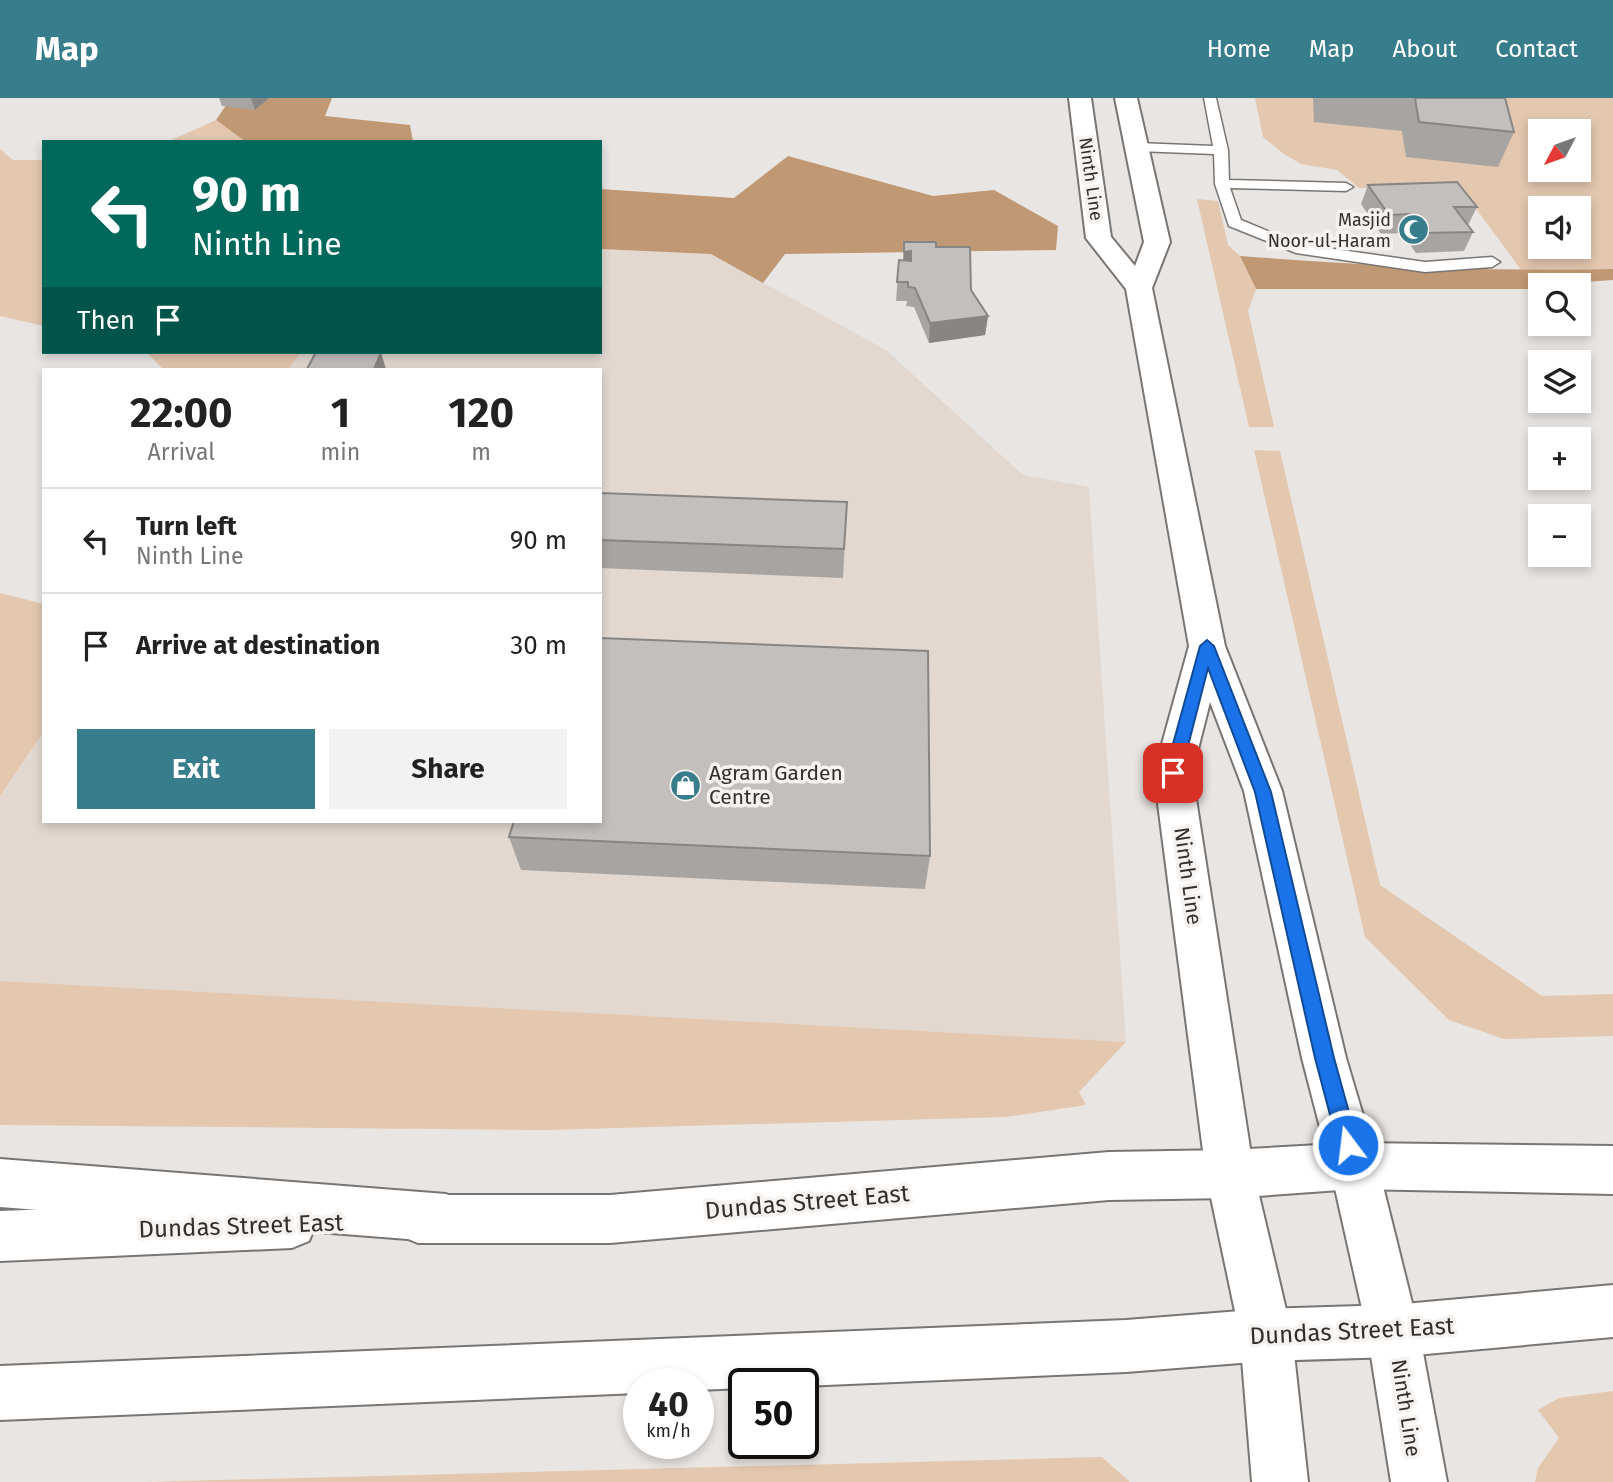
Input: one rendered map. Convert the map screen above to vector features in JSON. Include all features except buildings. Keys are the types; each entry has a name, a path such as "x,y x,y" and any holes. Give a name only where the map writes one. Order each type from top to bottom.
{"main road":[{"name":"Ninth Line","path":"1080,98 1099,237 1139,288 1207,646 1263,792 1324,1058 1354,1166 1393,1331 1419,1482"},
{"path":"1126,98 1157,242 1139,288"},
{"name":"Ninth Line","path":"1207,646 1173,773 1230,1174 1266,1335 1280,1482"},
{"name":"Dundas Street East","path":"0,1236 446,1218 610,1219 1109,1176 1230,1174 1354,1166 1613,1170"},
{"path":"0,1183 446,1218"},
{"name":"Dundas Street East","path":"0,1393 1126,1346 1266,1335 1393,1331 1613,1311"}],"lane":[{"path":"1210,98 1221,150 1222,184 1234,223 1296,248 1425,267 1492,262"},
{"path":"1137,147 1221,150"},
{"path":"1222,184 1346,187"}],"shaded area":[{"path":"231,98 332,98 325,116 410,125 413,140 243,140 216,120"},
{"path":"1255,98 1613,98 1613,269 1522,271 1477,210 1445,186 1359,188 1337,170 1301,164 1263,137"},
{"path":"216,120 243,140 171,140"},
{"path":"0,149 13,160 42,160 42,326 0,316"},
{"path":"788,156 933,196 994,190 1058,226 1056,250 785,254 763,283 711,254 602,249 602,189 734,198"},
{"path":"1197,199 1218,201 1228,245 1240,256 1256,289 1248,311 1274,427 1249,427"},
{"path":"602,249 711,254 886,350 1023,475 1089,487 1126,1042 0,981 0,796 42,734 42,823 602,823 602,368 290,368 300,354 602,354"},
{"path":"1240,256 1426,267 1613,269 1613,280 1591,282 1591,273 1528,273 1528,289 1256,289"},
{"path":"148,354 300,354 290,368 162,368"},
{"path":"1254,450 1280,451 1380,885 1542,996 1613,994 1613,1036 1504,1039 1449,1020 1365,937"},
{"path":"0,593 42,604 42,734 0,796"},
{"path":"0,981 1126,1042 1079,1092 1086,1105 1006,1117 548,1130 0,1125"},
{"path":"1613,1391 1613,1482 1535,1482 1538,1468 1559,1438 1538,1410 1559,1398"},
{"path":"1102,1457 1130,1482 146,1482"}],"place":[{"name":"Masjid Noor-ul-Haram","path":"1414,230"},
{"name":"Agram Garden Centre","path":"686,785"}],"route":[{"path":"1173,773 1207,646 1263,792 1324,1058 1348,1145"}]}
